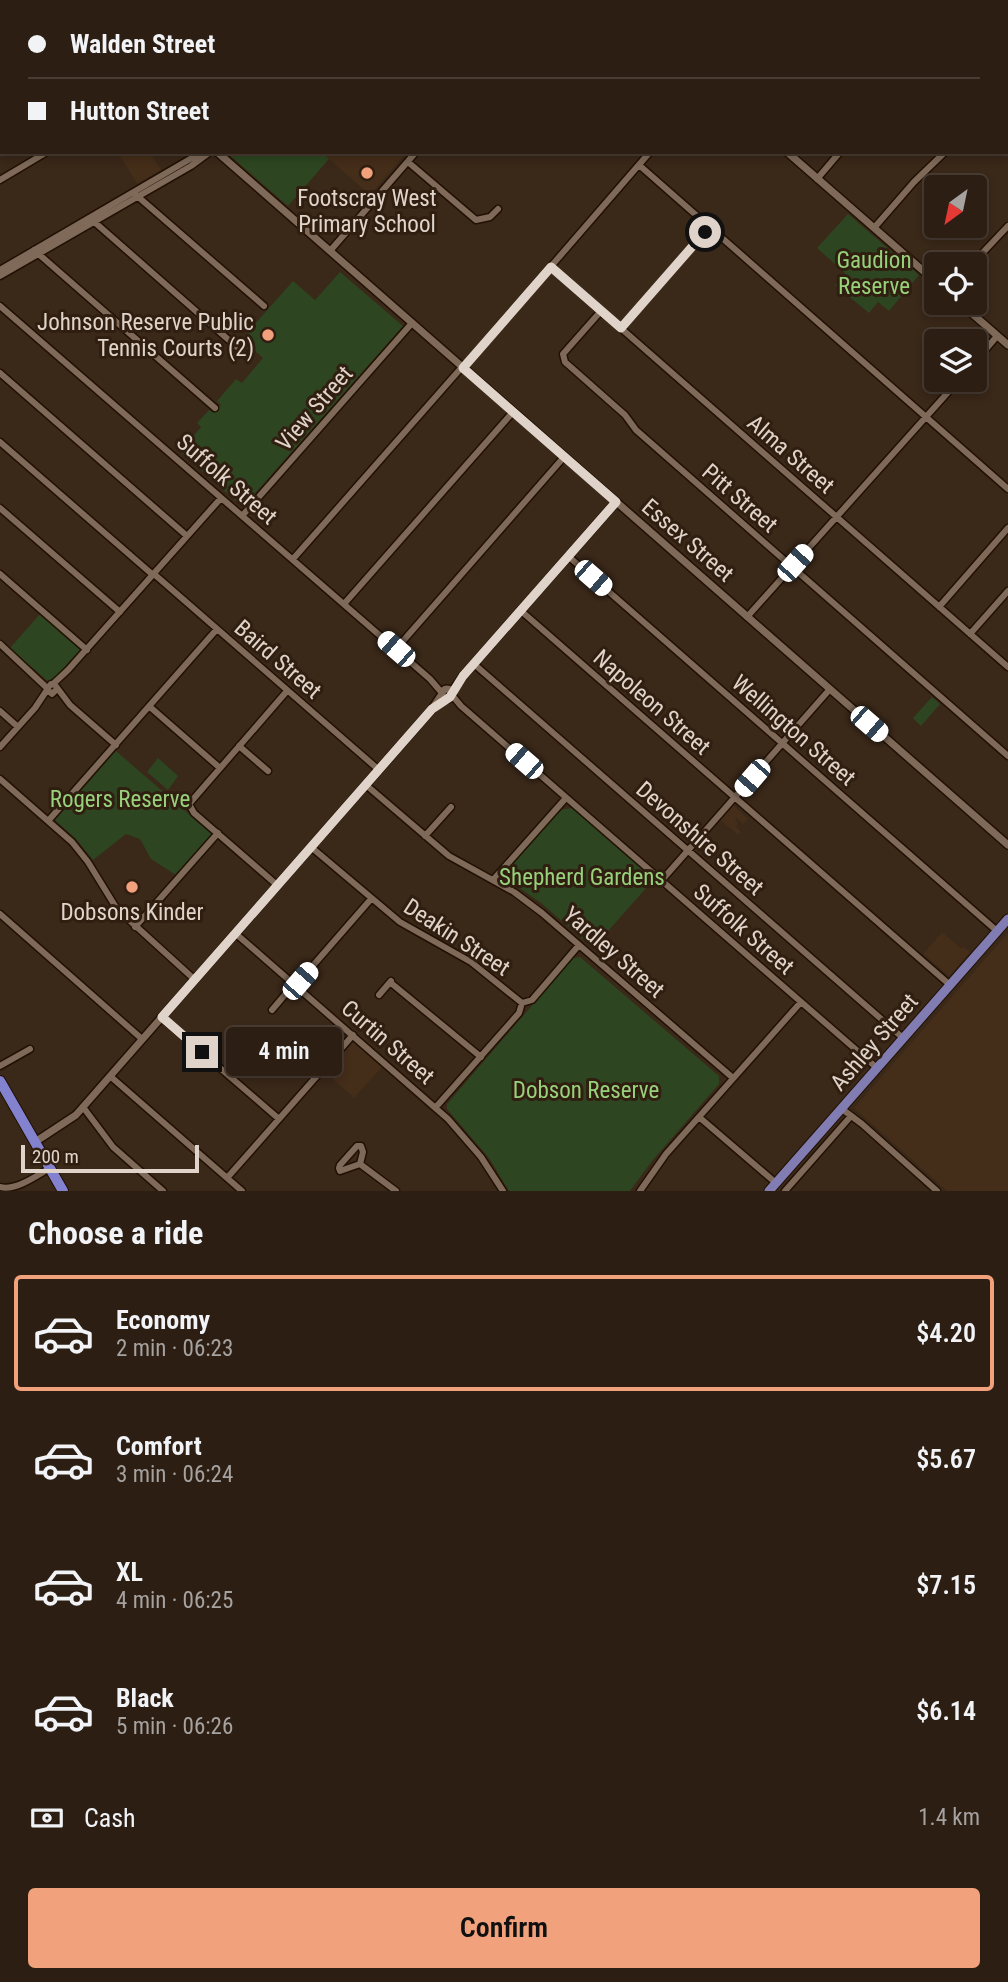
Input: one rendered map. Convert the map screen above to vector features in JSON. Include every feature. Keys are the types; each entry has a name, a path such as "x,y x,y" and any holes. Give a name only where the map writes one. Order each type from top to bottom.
{"highway":[{"path":"0,1081 63,1191"}],"main road":[{"name":"Ashley Street","path":"773,1187 1008,919"}],"street":[{"path":"0,180 44,154"},
{"path":"136,195 199,154"},
{"path":"0,270 208,154"},
{"name":"Essex Street","path":"219,154 1008,845"},
{"path":"330,251 414,154"},
{"path":"293,559 648,154"},
{"path":"789,154 924,272"},
{"path":"817,178 838,154"},
{"path":"874,228 943,154"},
{"path":"408,162 476,220 491,217 498,209"},
{"path":"639,165 1008,489"},
{"path":"136,195 264,306"},
{"path":"92,220 247,356"},
{"path":"983,252 1008,226"},
{"path":"621,328 709,227"},
{"path":"0,276 36,252"},
{"path":"36,252 215,408"},
{"name":"Alma Street","path":"551,267 1008,667"},
{"name":"Suffolk Street","path":"0,306 877,1068"},
{"name":"Pitt Street","path":"601,311 564,354 563,360 625,415 636,430 1008,756"},
{"path":"974,315 1008,345"},
{"name":"View Street","path":"242,516 412,323"},
{"path":"987,348 998,336"},
{"path":"0,373 187,536"},
{"path":"747,617 948,392"},
{"path":"344,604 513,412"},
{"name":"Baird Street","path":"0,442 379,770"},
{"path":"396,649 564,457"},
{"path":"0,747 221,498"},
{"path":"35,1142 67,1123 83,1107 616,502"},
{"path":"0,508 120,612"},
{"path":"939,607 1008,528"},
{"name":"Wellington Street","path":"568,556 997,931"},
{"path":"0,574 87,650"},
{"path":"970,634 1008,591"},
{"name":"Napoleon Street","path":"520,610 950,985"},
{"path":"48,821 218,629"},
{"path":"0,643 116,745"},
{"name":"Devonshire Street","path":"474,664 903,1038"},
{"path":"662,880 830,689"},
{"path":"277,885 189,807 190,801 287,691"},
{"path":"150,707 220,768"},
{"path":"0,711 18,727"},
{"path":"239,746 268,771"},
{"path":"0,779 77,848 112,902 135,927 194,979"},
{"name":"Yardley Street","path":"366,785 458,862 494,880 529,903 733,1079"},
{"path":"494,880 566,797"},
{"path":"425,836 451,807"},
{"path":"135,927 218,834"},
{"name":"Deakin Street","path":"311,847 412,930 471,962 522,1003 532,1000 579,945"},
{"path":"272,1010 371,899"},
{"path":"0,914 142,1039"},
{"name":"Curtin Street","path":"235,933 436,1107 471,1144 503,1191"},
{"path":"379,995 391,981 481,1057"},
{"path":"640,1191 660,1161 801,1002"},
{"path":"436,1107 519,1013 522,1003"},
{"path":"162,1017 279,1119"},
{"path":"227,1178 353,1035"},
{"path":"0,1066 30,1049"},
{"path":"110,1076 242,1191"},
{"path":"83,1107 113,1147 163,1191"},
{"path":"842,1109 937,1191"},
{"path":"785,1191 851,1116"},
{"path":"699,1117 773,1187"},
{"path":"359,1145 363,1152 360,1164 343,1171 338,1168 359,1145"},
{"path":"360,1164 392,1190"},
{"path":"0,1187 11,1190 50,1168"}],"shaded area":[{"path":"119,154 151,154 161,170 137,184"},
{"name":"Footscray West Primary School","path":"323,154 405,154 370,195"},
{"path":"733,805 748,819 743,824 736,817 736,827 741,832 738,835 720,820"},
{"path":"942,932 962,949 964,947 970,952 949,976 923,954"},
{"path":"1008,933 1008,1191 947,1191 854,1108"},
{"path":"354,1041 383,1066 354,1098 326,1073"}],"green space":[{"path":"228,154 323,154 329,159 288,206"},
{"name":"Gaudion Reserve","path":"848,214 919,275 889,311 878,302 869,313 835,285 845,273 817,248"},
{"path":"340,272 403,326 243,507 180,452 201,427 197,423 209,410 214,413 221,405 217,401 236,379 242,383 263,358 254,350 251,354 238,343 293,281 315,300"},
{"path":"40,614 81,649 50,683 10,648"},
{"path":"932,697 940,704 921,726 913,718"},
{"name":"Rogers Reserve","path":"116,751 212,834 176,875 151,859 140,839 126,834 93,860 77,840 55,820"},
{"path":"158,758 178,776 168,790 147,772"},
{"name":"Shepherd Gardens","path":"573,808 655,878 593,948 518,887 511,880 507,869 559,810"},
{"name":"Dobson Reserve","path":"580,957 719,1076 719,1084 652,1161 630,1191 509,1191 489,1158 447,1109 447,1104 573,958"}],"place":[{"name":"Footscray West Primary School","path":"367,173"},
{"name":"Johnson Reserve Public Tennis Courts (2)","path":"268,335"},
{"name":"Dobsons Kinder","path":"132,887"}],"route":[{"path":"202,1052 162,1017 432,709 450,697 463,676 616,502 463,368 551,267 621,328 705,232"}]}
